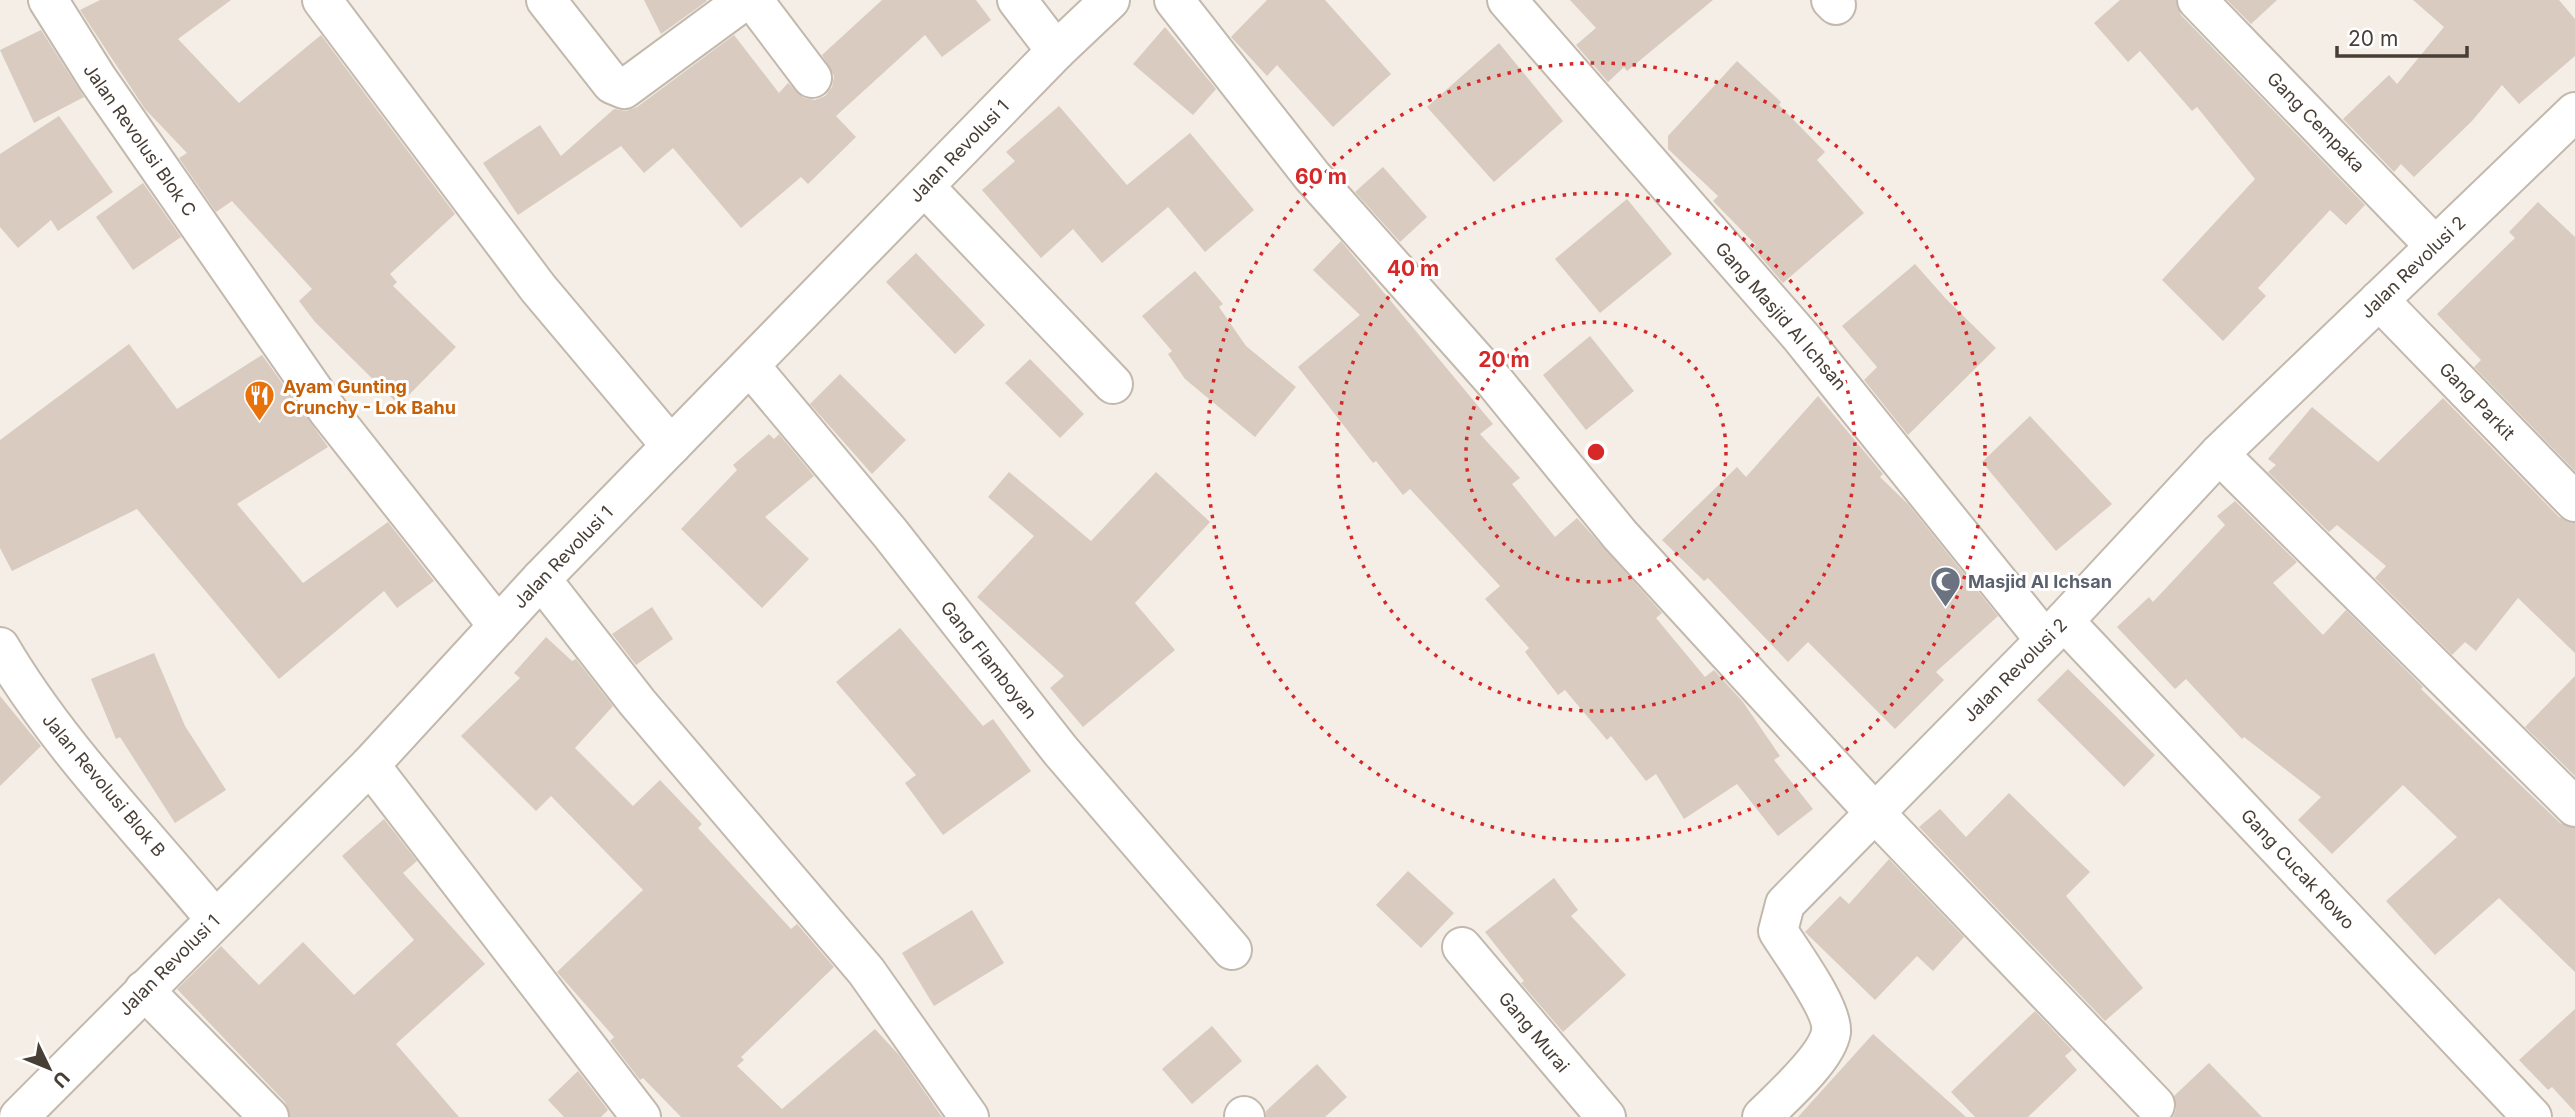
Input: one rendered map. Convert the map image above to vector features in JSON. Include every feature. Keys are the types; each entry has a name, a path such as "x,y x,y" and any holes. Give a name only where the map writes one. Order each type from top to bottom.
{"street":[{"name":"Jalan Revolusi Blok C","path":"48,0 97,78 328,411 498,626"},
{"path":"322,0 538,288 671,446"},
{"path":"546,0 612,84 625,89 745,0"},
{"path":"753,0 812,78"},
{"path":"1017,0 1056,51"},
{"name":"Jalan Revolusi 1","path":"19,1117 370,765 541,579 751,367 1056,51 1110,0"},
{"path":"1174,0 1312,176 1495,382 1620,535 1874,812 2155,1105"},
{"name":"Gang Masjid Al Ichsan","path":"1507,0 2054,630"},
{"name":"Gang Cempaka","path":"2197,0 2434,245"},
{"name":"Jalan Revolusi 2","path":"1768,1115 1825,1049 1831,1031 1828,1013 1778,932 1785,904 2054,630 2219,454 2434,245 2571,123"},
{"path":"925,187 1113,384"},
{"name":"Gang Parkit","path":"2379,300 2575,502"},
{"name":"Gang Flamboyan","path":"751,367 890,533 1060,750 1232,950"},
{"path":"2219,454 2575,807"},
{"path":"541,579 637,702 866,971 969,1117"},
{"name":"Gang Cucak Rowo","path":"2054,630 2532,1117"},
{"name":"Jalan Revolusi Blok B","path":"0,646 17,676 72,751 215,919"},
{"path":"370,765 640,1117"},
{"name":"Gang Murai","path":"1462,947 1606,1117"},
{"path":"144,990 269,1117"}],"building":[{"path":"100,0 231,0 178,39 239,103 321,35 455,214 390,274 397,282 393,286 456,347 399,405 315,322 299,301 312,289 232,201 216,212 179,158 187,153 145,109 80,10"},
{"path":"644,0 706,0 707,1 661,34"},
{"path":"882,0 976,0 991,20 942,57 925,35 836,116 856,137 808,184 801,177 741,228 673,148 644,173 621,146 518,215 483,163 540,125 561,156 614,109 626,111 637,107 734,35 779,93 788,83 804,98 815,100 825,96 832,87 834,76 822,55"},
{"path":"1267,0 1325,0 1391,74 1333,127 1277,65 1267,76 1231,37"},
{"path":"1570,0 1713,0 1627,71 1624,67 1608,82 1576,45 1596,28"},
{"path":"2120,0 2176,0 2181,15 2365,205 2346,225 2330,210 2258,288 2266,296 2223,341 2162,280 2255,179 2197,107 2192,111 2140,51 2128,62 2094,23"},
{"path":"2227,0 2277,0 2251,24"},
{"path":"2413,0 2559,0 2575,19 2575,56 2519,104 2502,85 2472,121 2414,177 2401,164 2394,172 2343,119 2389,75 2397,84 2444,27"},
{"path":"1165,27 1216,89 1193,115 1133,64"},
{"path":"41,30 84,97 34,123 0,50"},
{"path":"1499,43 1563,121 1494,182 1427,107"},
{"path":"1737,61 1781,102 1779,105 1825,152 1817,160 1864,213 1783,283 1753,248 1756,245 1713,201 1718,196 1668,149 1668,136"},
{"path":"1059,106 1127,185 1190,133 1254,210 1205,252 1168,207 1102,263 1073,229 1041,258 982,190 1015,161 1006,152"},
{"path":"59,116 113,192 58,231 51,220 18,248 0,227 0,154"},
{"path":"1383,167 1427,217 1400,242 1355,192"},
{"path":"143,183 181,237 133,270 96,217"},
{"path":"1627,199 1672,254 1600,313 1555,259"},
{"path":"2538,202 2575,237 2575,471 2474,367 2481,360 2437,314 2515,238 2509,232"},
{"path":"1341,241 1493,424 1480,434 1520,478 1512,484 1555,537 1577,518 1662,613 1656,618 1705,677 1714,670 1743,702 1780,756 1774,760 1813,809 1778,836 1737,784 1684,819 1656,774 1646,781 1611,736 1607,740 1565,690 1558,695 1525,652 1529,648 1485,599 1500,586 1410,489 1403,495 1376,461 1373,463 1298,367 1360,315 1313,270"},
{"path":"916,253 985,325 955,354 886,282"},
{"path":"1915,264 1996,348 1908,435 1864,380 1877,367 1842,326"},
{"path":"1195,271 1223,304 1219,307 1246,346 1296,387 1255,437 1185,379 1168,354 1172,351 1142,316"},
{"path":"1590,336 1634,391 1586,430 1543,375"},
{"path":"129,344 177,409 262,355 328,447 237,504 303,583 388,522 434,581 397,608 384,591 279,679 137,509 12,571 0,548 0,440"},
{"path":"1030,359 1084,414 1060,438 1005,383"},
{"path":"840,374 906,440 872,474 810,404"},
{"path":"1818,396 1883,474 1880,477 1908,504 1998,616 1936,672 1944,680 1895,729 1808,642 1788,662 1708,578 1704,581 1662,540 1737,467 1746,477"},
{"path":"2443,398 2559,517 2575,523 2575,653 2518,598 2476,651 2465,642 2452,655 2375,578 2386,566 2337,525 2329,532 2268,472 2276,465 2268,459 2312,407 2378,462"},
{"path":"2030,416 2112,504 2056,551 1982,462"},
{"path":"769,434 774,439 779,434 814,476 765,517 809,559 762,608 681,529 737,470 733,465"},
{"path":"1009,472 1091,541 1156,472 1210,522 1135,603 1175,650 1083,727 1050,688 1064,676 977,597 1034,536 988,497"},
{"path":"2235,501 2297,562 2273,583 2323,635 2346,610 2423,687 2421,689 2560,823 2575,828 2575,972 2499,898 2435,955 2386,901 2457,837 2403,785 2332,854 2298,820 2321,797 2244,737 2242,739 2186,679 2175,689 2117,627 2149,597 2153,602 2225,525 2217,516"},
{"path":"652,607 673,639 636,665 612,634"},
{"path":"900,628 983,726 993,719 1031,771 943,835 905,783 916,775 836,682"},
{"path":"546,637 572,661 576,659 613,706 575,748 633,806 660,780 702,824 698,828 791,929 797,924 834,967 741,1057 744,1060 737,1066 782,1109 875,1029 899,1055 942,1117 681,1117 643,1078 640,1080 610,1041 614,1037 557,972 643,890 551,796 536,811 461,736 520,678 514,673"},
{"path":"154,653 185,726 226,790 175,823 120,737 116,739 91,679"},
{"path":"2068,669 2155,755 2124,787 2037,700"},
{"path":"2575,676 2575,776 2525,727"},
{"path":"0,696 41,746 0,786"},
{"path":"2009,793 2090,872 2066,896 2143,988 2105,1021 1919,827 1940,809 1966,837"},
{"path":"384,819 417,861 403,873 485,964 396,1044 459,1117 290,1117 285,1102 177,989 221,946 259,985 303,942 354,995 414,940 342,856"},
{"path":"1889,859 1964,937 1933,971 1917,956 1875,1000 1805,932 1840,896 1849,904"},
{"path":"1408,871 1454,913 1421,948 1376,905"},
{"path":"1554,878 1578,910 1571,916 1626,975 1563,1032 1521,983 1524,981 1485,932"},
{"path":"972,910 1004,963 934,1006 902,953"},
{"path":"2575,1009 2575,1112 2552,1087 2548,1090 2519,1060"},
{"path":"2035,1011 2072,1050 2065,1056 2077,1070 2028,1117 1975,1117 1951,1092"},
{"path":"1212,1026 1242,1061 1192,1104 1162,1069"},
{"path":"1873,1034 1966,1117 1798,1117"},
{"path":"2209,1063 2262,1117 2173,1117 2176,1110 2174,1096"},
{"path":"1317,1064 1347,1097 1325,1117 1266,1117 1266,1111"},
{"path":"578,1071 608,1110 601,1117 564,1117 548,1100"}],"place":[{"name":"Ayam Gunting Crunchy - Lok Bahu","path":"260,423"},
{"name":"Masjid Al Ichsan","path":"1945,608"}]}
